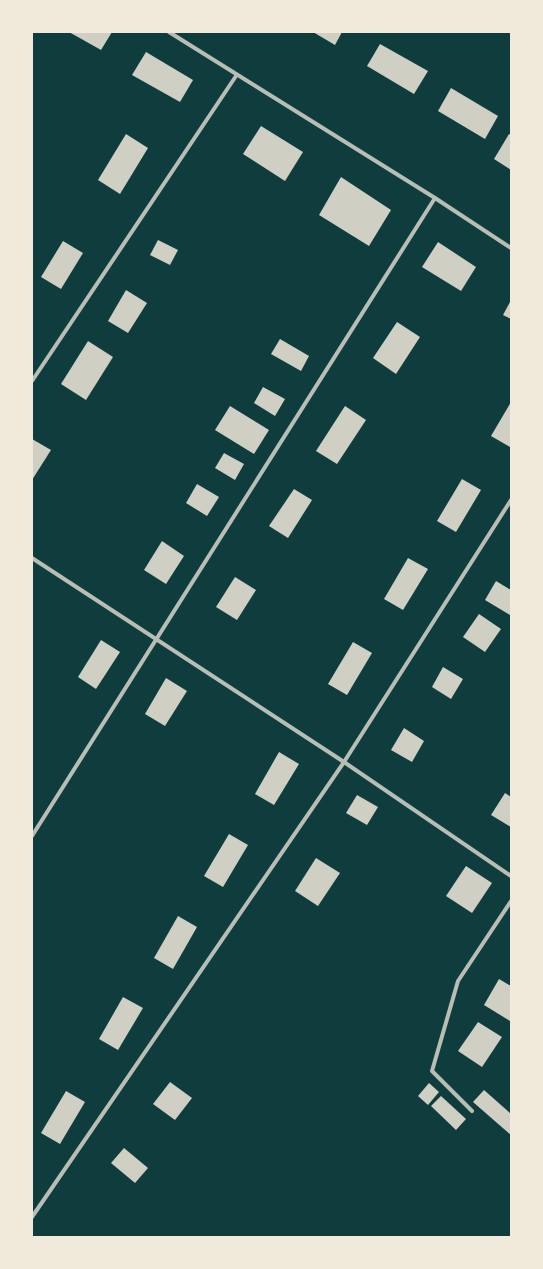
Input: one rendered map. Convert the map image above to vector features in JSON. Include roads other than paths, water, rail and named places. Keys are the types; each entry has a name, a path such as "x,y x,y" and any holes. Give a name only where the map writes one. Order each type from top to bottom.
{"street":[{"path":"168,32 236,76 435,198 511,248"},
{"path":"32,381 236,76"},
{"path":"32,836 435,198"},
{"path":"32,1217 344,762 511,500"},
{"path":"32,558 344,762 511,876"},
{"path":"472,1111 432,1071 458,981 511,901"}]}
